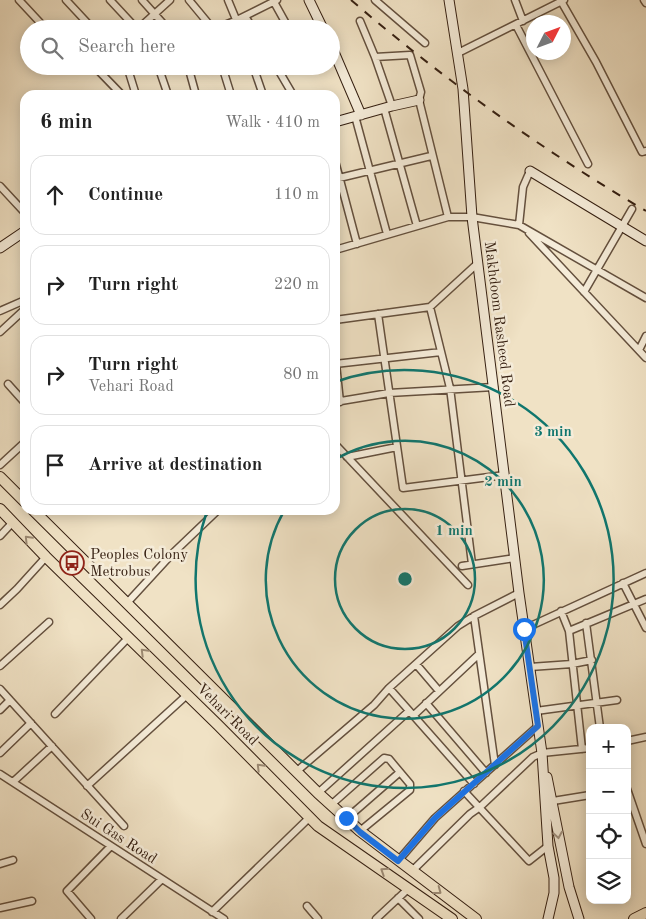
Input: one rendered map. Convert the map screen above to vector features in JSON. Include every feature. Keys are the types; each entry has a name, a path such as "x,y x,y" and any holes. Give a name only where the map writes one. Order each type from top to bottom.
{"main road":[{"path":"310,0 320,20"},
{"name":"Makhdoom Rasheed Road","path":"449,0 463,89 472,217 519,593 542,753 548,846 554,878 554,893 548,919"},
{"path":"340,69 358,116"},
{"path":"340,121 418,100"},
{"path":"530,171 646,241"},
{"path":"0,248 20,234"},
{"path":"0,477 20,497"},
{"name":"Vehari Road","path":"0,509 46,557 310,817 346,846 452,919"},
{"name":"Vehari Road","path":"38,515 318,793 360,832 476,919"},
{"path":"542,753 569,887 580,919"},
{"path":"634,919 646,913"}],"street":[{"path":"20,0 38,20"},
{"path":"66,0 85,20"},
{"path":"110,0 129,20"},
{"path":"142,0 161,20"},
{"path":"148,20 170,0"},
{"path":"189,0 206,20"},
{"path":"228,0 237,20 275,1 284,20"},
{"path":"375,0 425,43"},
{"path":"515,0 519,23 588,164"},
{"path":"458,53 562,1 642,152 646,151"},
{"path":"245,16 247,20"},
{"path":"360,21 375,57 388,107 399,163 417,226"},
{"path":"375,57 410,55 421,92 418,100 431,156 448,217"},
{"path":"103,75 117,90"},
{"path":"130,75 134,90"},
{"path":"161,75 166,90"},
{"path":"190,75 195,90"},
{"path":"225,75 229,90"},
{"path":"257,75 261,90"},
{"path":"281,75 290,90"},
{"path":"358,116 369,171 387,234"},
{"path":"340,178 431,156"},
{"path":"530,171 523,187 522,226 646,358"},
{"path":"0,186 20,207"},
{"path":"340,189 357,244"},
{"path":"584,292 632,209"},
{"path":"340,249 448,217 472,217 522,226 596,271 646,298"},
{"path":"340,319 430,307 478,263"},
{"path":"0,310 20,302"},
{"path":"430,307 450,388 472,564"},
{"path":"0,332 20,314"},
{"path":"378,314 403,488 505,475"},
{"path":"639,350 646,336"},
{"path":"340,363 441,352"},
{"path":"8,384 20,397"},
{"path":"340,402 389,392 494,387"},
{"path":"0,465 20,447"},
{"path":"347,457 397,447"},
{"path":"340,449 468,585"},
{"path":"127,603 172,554 213,515"},
{"path":"0,536 13,522"},
{"path":"0,605 46,557"},
{"path":"462,566 515,558"},
{"path":"524,629 646,573"},
{"path":"623,582 646,627"},
{"path":"297,771 374,705 389,688 458,626 519,593"},
{"path":"569,631 646,599"},
{"path":"561,611 569,631 582,749"},
{"path":"474,616 495,764"},
{"path":"0,666 49,622"},
{"path":"586,623 600,724"},
{"path":"55,714 129,637"},
{"path":"318,793 426,703 479,654"},
{"path":"530,667 572,664 592,660"},
{"path":"416,664 439,691"},
{"path":"389,688 474,784"},
{"path":"0,689 124,826"},
{"path":"87,786 187,695"},
{"path":"0,710 10,700"},
{"path":"536,711 617,700"},
{"path":"426,703 486,773"},
{"path":"0,753 31,723"},
{"path":"398,861 435,818 538,726"},
{"path":"631,740 644,737 646,729"},
{"path":"13,782 52,746"},
{"path":"412,871 470,814 480,807 533,757 542,753 586,748"},
{"path":"332,804 384,758 389,758 410,784 410,790 360,832"},
{"path":"346,818 400,772"},
{"name":"Sui Gas Road","path":"0,774 224,919"},
{"path":"464,791 529,861 548,846"},
{"path":"553,801 586,796"},
{"path":"631,800 646,843"},
{"path":"212,912 310,817"},
{"path":"91,919 67,891 112,846"},
{"path":"0,864 13,860"},
{"path":"122,919 162,879"},
{"path":"376,919 409,888"},
{"path":"398,898 419,919"},
{"path":"0,908 32,900"},
{"path":"307,906 318,919"}],"railway":[{"path":"351,0 421,57 494,112 607,188 646,211"}],"place":[{"name":"Peoples Colony Metrobus","path":"72,563"}],"route":[{"path":"346,818 360,832 398,861 435,818 538,726 524,629"}]}
